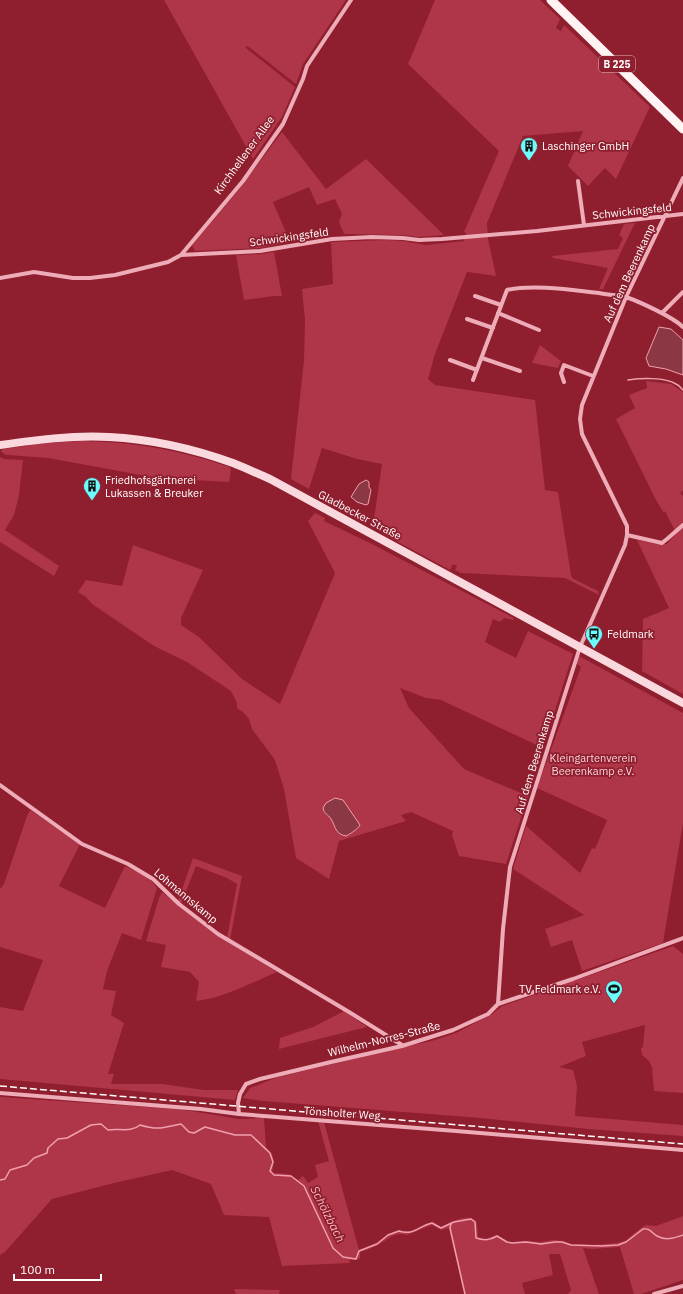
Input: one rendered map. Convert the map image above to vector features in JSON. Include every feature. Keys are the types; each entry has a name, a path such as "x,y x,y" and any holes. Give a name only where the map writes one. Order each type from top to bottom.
{"main road":[{"name":"B 225","path":"551,0 683,129"},
{"name":"Gladbecker Straße","path":"0,445 65,437 109,437 149,442 189,450 233,463 270,479 683,703"}],"street":[{"name":"Kirchhellener Allee","path":"181,255 243,181 283,124 303,79 307,66 351,0"},
{"name":"Auf dem Beerenkamp","path":"498,1004 510,867 580,647 623,549 627,535 627,526 582,434 580,419 582,404 626,297 683,178"},
{"name":"Schwickingsfeld","path":"578,181 584,225"},
{"name":"Schwickingsfeld","path":"0,278 34,272 73,278 90,278 115,275 168,262 181,255 260,251 332,239 372,238 432,240 683,214"},
{"path":"473,380 507,290 515,288 570,289 626,297 678,322 683,327"},
{"path":"662,314 683,292"},
{"path":"475,296 501,305"},
{"path":"498,313 539,330"},
{"path":"467,319 493,328"},
{"path":"482,358 520,371"},
{"path":"450,360 478,370"},
{"path":"564,382 561,373 564,365 593,376"},
{"path":"627,535 662,543 683,525"},
{"name":"Lohmannskamp","path":"0,785 82,844 128,864 153,879 179,904 218,934 349,1012 402,1046"},
{"name":"Wilhelm-Norres-Straße","path":"239,1114 238,1103 240,1094 246,1084 316,1065 402,1046 453,1030 488,1014 498,1004 573,979 683,938"},
{"name":"Tönsholter Weg","path":"0,1093 683,1150"},
{"path":"654,1294 668,1292 683,1286"}],"green space":[{"path":"164,0 346,0 303,64 296,84 246,46 246,48 295,87 282,117 253,159"},
{"path":"435,0 540,0 560,19 556,28 561,31 564,25 650,107 616,179 605,168 588,186 568,166 583,131 523,136 487,223 488,239 496,276 467,272 435,354 428,379 435,385 535,400 545,490 558,492 571,575 572,578 598,591 599,595 565,578 461,573 455,570 457,566 453,564 450,570 385,535 385,532 373,526 382,464 357,459 322,448 309,489 291,479 304,360 305,320 302,289 333,284 331,242 386,240 426,245 464,241 466,233 464,232 499,151 408,64"},
{"path":"282,132 326,189 366,159 444,235 418,237 403,235 344,234 339,222 342,214 335,199 317,205 309,187 273,202 290,242 260,248 195,251 192,245 237,192"},
{"path":"635,223 603,289 599,289 608,268 553,258 552,256 618,249 623,238 619,235 624,224"},
{"path":"274,252 282,296 244,300 236,255"},
{"path":"540,345 561,361 558,368 532,363"},
{"path":"646,381 671,384 683,392 683,490 680,493 683,496 683,523 675,531 665,511 664,513 656,500 616,419 635,408 629,395 647,388"},
{"path":"81,441 139,445 193,456 230,467 229,482 157,478 48,458 8,455 1,451 3,449 45,443"},
{"path":"0,457 4,459 23,460 19,495 14,515 5,530 59,566 54,576 0,542"},
{"path":"315,513 325,518 324,521 370,543 514,618 513,620 504,618 500,622 493,619 485,642 516,658 528,631 573,654 543,748 441,700 426,698 400,688 409,708 464,769 528,796 506,864 459,856 452,835 453,831 411,812 401,815 406,821 339,841 329,879 296,858 284,789 275,760 252,729 249,719 237,708 237,703 231,691 187,662 154,646 92,604 86,597 78,592 86,580 122,586 133,545 203,570 181,618 181,625 199,637 242,679 280,704 335,573 308,521"},
{"path":"683,526 683,694 642,671 643,619 669,608 637,540 656,544 667,544"},
{"name":"Kleingartenverein Beerenkamp e.V.","path":"579,656 683,713 683,823 663,943 582,971 572,940 551,947 545,929 584,915 513,869 526,826 580,873 592,848 595,849 607,820 537,788 581,667 576,663"},
{"path":"30,810 80,844 59,886 105,908 125,866 147,877 157,888 141,940 122,933 107,971 103,989 116,991 111,1015 124,1023 108,1074 114,1074 111,1084 162,1084 204,1090 238,1090 235,1100 0,1079 0,1007 23,1011 43,960 0,947 0,889 4,884"},
{"path":"193,858 242,876 230,940 227,938 237,884 227,878 196,866 181,904 178,901"},
{"path":"162,892 212,932 277,972 217,997 196,1001 199,982 190,972 161,967 166,945 146,941"},
{"path":"673,946 683,954 683,1093 654,1091 652,1067 649,1061 642,1055 641,1048 643,1047 645,1025 582,1042 586,1056 559,1067 573,1070 577,1086 575,1116 683,1125 683,1136 263,1101 243,1098 250,1088 275,1078 435,1040 456,1033 492,1014 502,1006"},
{"path":"344,1011 367,1027 279,1049 280,1038 313,1027"},
{"path":"0,1097 179,1109 239,1119 264,1118 266,1147 272,1154 274,1162 272,1172 289,1174 298,1180 303,1176 308,1183 318,1177 315,1165 329,1161 318,1121 324,1122 359,1250 376,1243 388,1234 399,1230 406,1232 412,1231 430,1223 435,1223 441,1227 462,1218 471,1218 475,1220 477,1223 478,1237 484,1239 497,1235 508,1242 539,1242 554,1240 571,1244 592,1245 625,1241 646,1225 656,1226 683,1216 683,1280 641,1294 634,1294 620,1247 592,1249 583,1248 599,1294 568,1294 571,1290 560,1254 549,1254 553,1275 522,1283 525,1294 464,1294 449,1228 441,1230 432,1225 407,1235 399,1234 392,1236 376,1246 360,1252 360,1258 357,1260 349,1260 350,1263 282,1266 269,1217 224,1215 211,1184 172,1170 52,1199 5,1252 0,1255"},
{"path":"234,1289 280,1290 279,1294 236,1294"}],"shaded area":[{"path":"659,327 671,329 683,340 683,375 666,369 649,366 646,358"},
{"path":"366,480 369,482 369,487 371,490 368,504 366,505 357,502 351,497 359,484"},
{"path":"335,798 343,800 360,825 356,830 346,836 340,834 336,830 331,819 325,813 323,808 326,803"}],"waterway":[{"path":"628,380 666,380 677,384 683,390"},
{"name":"Schölzbach","path":"0,1180 5,1179 10,1170 27,1165 34,1158 47,1153 48,1148 58,1139 67,1138 91,1125 101,1124 108,1130 129,1130 140,1125 157,1128 181,1124 189,1132 194,1133 205,1127 235,1135 251,1135 270,1153 273,1162 270,1171 274,1175 291,1176 304,1186 333,1248 343,1257 356,1259 359,1251 377,1244 388,1235 399,1231 408,1232 432,1223 441,1228 454,1222 471,1219 475,1222 476,1238 487,1240 497,1236 507,1242 512,1243 526,1242 541,1244 562,1242 571,1245 618,1245 626,1242 643,1229 649,1230 657,1236 667,1239 683,1235"},
{"path":"451,1224 450,1228 465,1294"}],"railway":[{"path":"0,1086 683,1144"}],"place":[{"name":"Laschinger GmbH","path":"529,161"},
{"name":"Friedhofsgärtnerei Lukassen & Breuker","path":"92,501"},
{"name":"Feldmark","path":"594,649"},
{"name":"TV Feldmark e.V.","path":"614,1004"}]}
